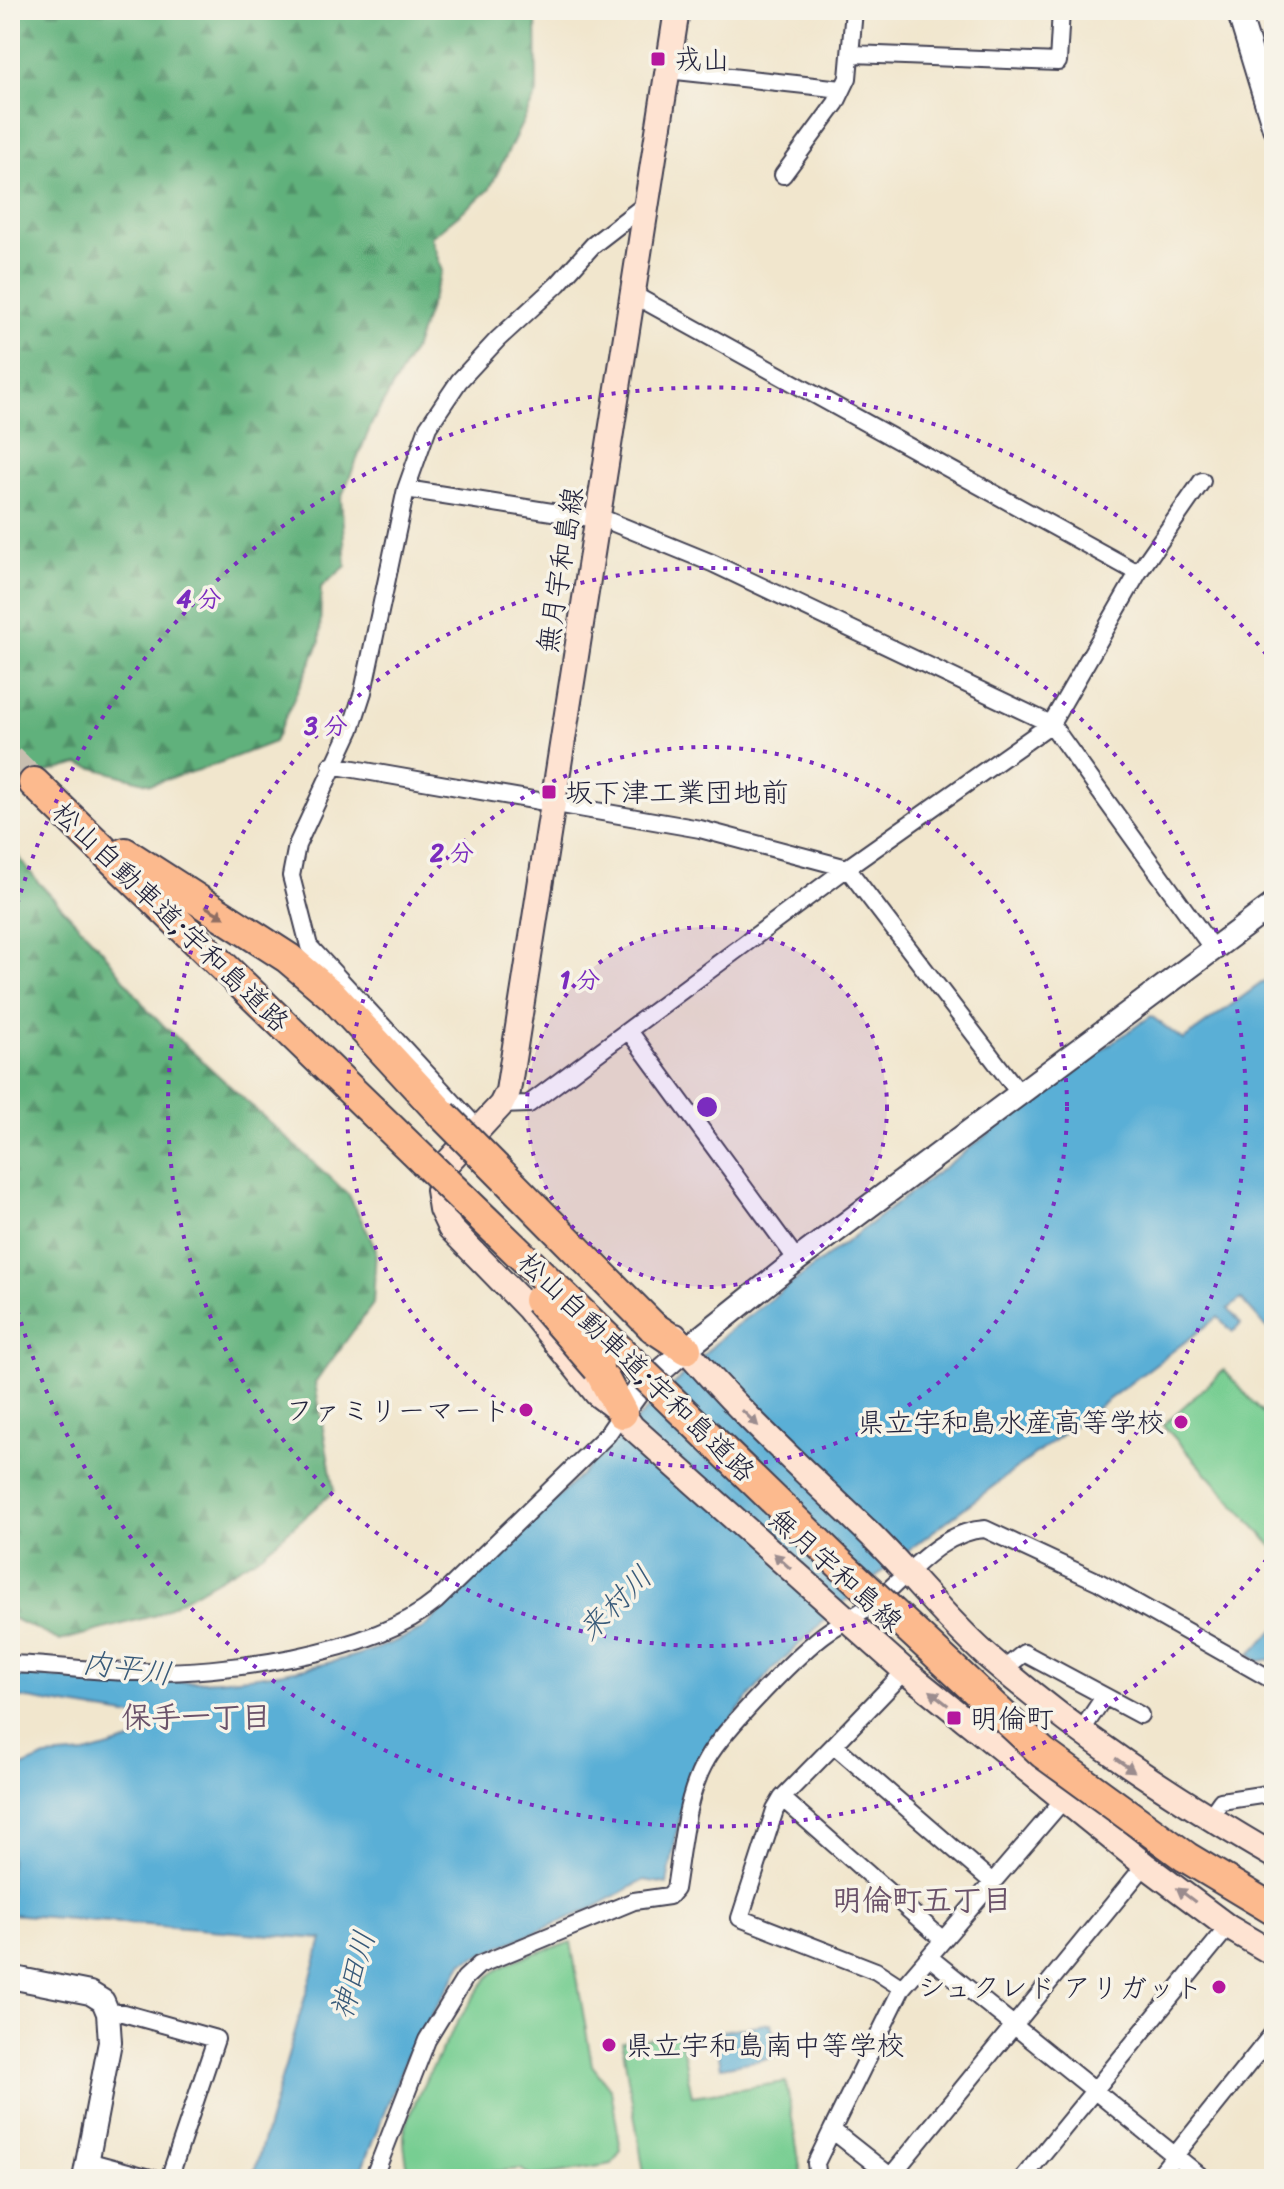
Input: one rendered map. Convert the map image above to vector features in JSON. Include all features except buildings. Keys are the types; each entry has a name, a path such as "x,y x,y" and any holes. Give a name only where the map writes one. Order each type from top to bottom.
{"highway":[{"name":"松山自動車道;宇和島道路","path":"34,783 182,929 268,1033 419,1170 997,1713 1122,1813 1274,1910"},
{"path":"58,806 165,880 288,958 334,997 443,1115 653,1327 691,1355"},
{"path":"419,1170 541,1301 598,1368 627,1420"}],"main road":[{"name":"無月宇和島線","path":"677,10 508,1091 501,1105 447,1163 438,1190 446,1218 471,1251 528,1308 597,1394 844,1617 905,1671 1145,1865 1228,1927 1274,1954"},
{"name":"無月宇和島線","path":"478,1129 568,1225 648,1303 691,1355 1004,1669 1080,1733 1209,1818 1274,1856"}],"street":[{"path":"783,175 836,103 853,54 854,10"},
{"path":"853,54 1058,62 1061,10"},
{"path":"1238,10 1274,128"},
{"path":"667,70 842,89"},
{"path":"478,1129 309,946 291,876 297,845 331,765 351,729 363,692 406,489 428,427 459,381 593,245 646,204"},
{"path":"634,295 1138,573"},
{"path":"501,1105 529,1104 847,868 1051,724 1138,573 1202,481"},
{"path":"406,489 598,519 712,563 1051,724 1213,949"},
{"path":"331,765 700,829 847,868 1020,1094"},
{"path":"10,1664 173,1672 323,1651 407,1622 436,1601 607,1435 627,1420 638,1391 691,1355 797,1260 1274,904"},
{"path":"629,1031 797,1260"},
{"path":"373,2179 427,2040 465,1978 479,1965 587,1918 634,1901 669,1896 675,1889 698,1777 708,1756 772,1684 827,1632 905,1569 943,1543 967,1530 985,1529 1099,1582 1274,1681"},
{"path":"1004,1669 1024,1653 1140,1715"},
{"path":"902,1988 876,1971 740,1918 775,1810 782,1798 905,1671"},
{"path":"1080,1733 1104,1697"},
{"path":"834,1745 991,1881"},
{"path":"1209,1818 1221,1801 1274,1793"},
{"path":"782,1798 943,1940"},
{"path":"818,2179 816,2163 902,1988 1064,1799"},
{"path":"832,2130 892,2178 1145,1865"},
{"path":"1022,2179 1228,1927"},
{"path":"929,1957 1204,2179"},
{"path":"10,1977 90,1993 103,2001 108,2013 110,2042 86,2170 154,2179"},
{"path":"108,2013 123,2013 216,2039 169,2179"},
{"path":"1156,2179 1274,2032"}],"green space":[{"path":"10,10 536,10 537,93 489,190 431,237 442,271 415,347 372,423 341,498 346,566 321,587 320,642 274,742 206,768 151,784 79,764 10,782"},
{"path":"10,840 11,847 38,882 102,950 150,1013 349,1195 376,1249 373,1304 315,1383 334,1491 262,1554 156,1615 60,1641 10,1617"},
{"path":"1224,1370 1274,1426 1274,1548 1163,1425"},
{"path":"571,1942 592,2065 611,2090 621,2150 612,2164 532,2177 521,2169 410,2179 404,2141 407,2123 440,2052 469,2004 499,1969"},
{"path":"680,2035 692,2096 786,2082 802,2179 645,2179 622,2042"}],"water":[{"path":"1274,974 1274,1336 1241,1299 1228,1309 1241,1324 1233,1332 1218,1317 843,1603 771,1671 697,1760 684,1796 667,1884 644,1880 593,1908 463,1962 407,2056 362,2168 361,2179 252,2179 322,1939 10,1914 10,1772 46,1757 86,1754 137,1739 151,1729 132,1716 10,1696 10,1675 138,1682 248,1677 321,1665 423,1629 725,1334 1070,1072 1151,1016 1183,1040"},
{"path":"1274,1630 1274,1659 1259,1661 1249,1655"},
{"path":"771,2023 777,2057 721,2067 715,2032"}],"tunnel":[{"path":"10,760 34,783"}],"place":[{"name":"戎山","path":"658,59"},
{"name":"坂下津工業団地前","path":"549,792"},
{"name":"ファミリーマート","path":"526,1410"},
{"name":"県立宇和島水産高等学校","path":"1181,1422"},
{"name":"明倫町","path":"954,1718"},
{"name":"シュクレド アリガット","path":"1219,1987"},
{"name":"県立宇和島南中等学校","path":"609,2045"}],"district":[{"name":"保手一丁目","path":"196,1717"},
{"name":"明倫町五丁目","path":"922,1900"}],"water label":[{"name":"来村川","path":"615,1603"},
{"name":"内平川","path":"127,1668"},
{"name":"神田川","path":"353,1975"}]}
